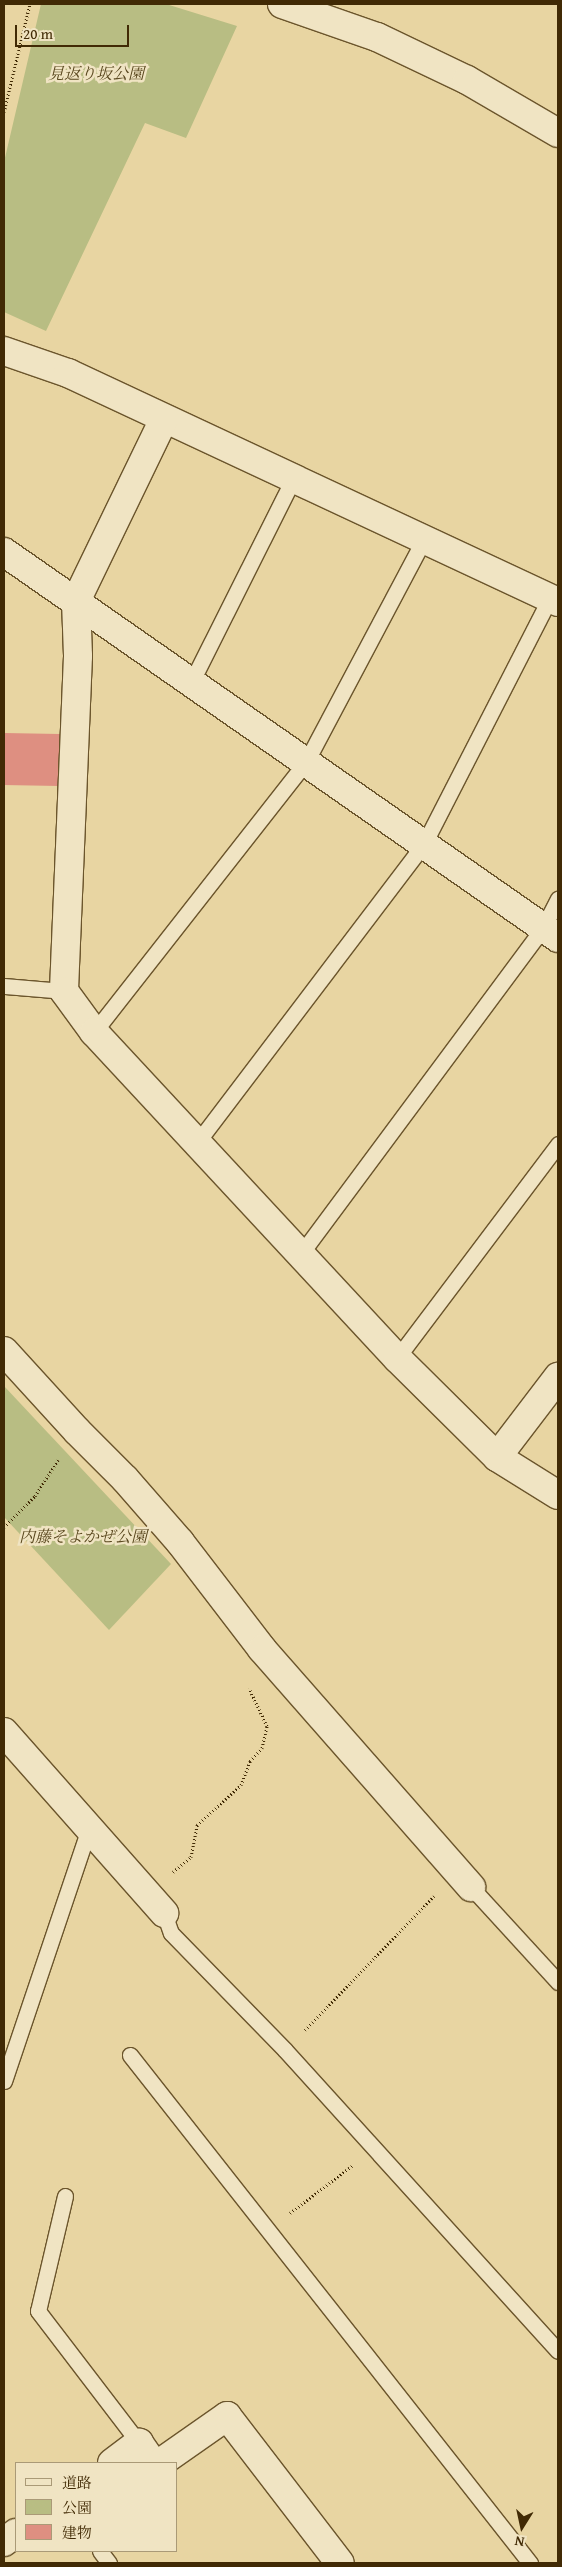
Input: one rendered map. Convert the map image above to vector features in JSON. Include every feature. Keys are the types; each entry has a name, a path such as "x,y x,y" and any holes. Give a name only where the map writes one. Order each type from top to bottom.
{"street":[{"path":"282,4 377,37 467,80 558,133"},
{"path":"5,358 68,372 164,419 554,600"},
{"path":"164,419 76,601 78,656 64,991 94,1032 196,1144 397,1358 497,1457 558,1495"},
{"path":"4,552 551,933"},
{"path":"4,1350 77,1431 125,1479 180,1542 262,1649 464,1880"},
{"path":"497,1457 558,1377"},
{"path":"4,1732 156,1903"},
{"path":"161,2462 227,2416 340,2563"},
{"path":"115,2462 146,2453"},
{"path":"4,2542 15,2534"}],"lane":[{"path":"191,683 293,479"},
{"path":"94,1032 306,762 424,539"},
{"path":"196,1144 424,844 554,600"},
{"path":"300,1255 551,933 558,899"},
{"path":"4,986 64,991"},
{"path":"397,1358 558,1144"},
{"path":"4,2081 89,1828"},
{"path":"464,1880 558,1982"},
{"path":"156,1903 171,1933 285,2050 558,2351"},
{"path":"130,2055 530,2563"},
{"path":"65,2196 38,2311 146,2453"},
{"path":"101,2552 109,2563"}],"path":[{"path":"4,112 30,4"},
{"path":"4,1527 35,1496 77,1431"},
{"path":"156,1903 191,1857 196,1826 241,1784 250,1760 262,1748 267,1726 240,1669 262,1649"},
{"path":"285,2050 464,1880"},
{"path":"268,2230 375,2148"}],"green space":[{"name":"見返り坂公園","path":"41,4 166,4 237,26 186,138 145,123 46,331 4,312 4,162"},
{"name":"内藤そよかぜ公園","path":"4,1386 171,1564 109,1630 4,1517"}],"building":[{"path":"4,733 60,734 59,786 4,785"}]}
